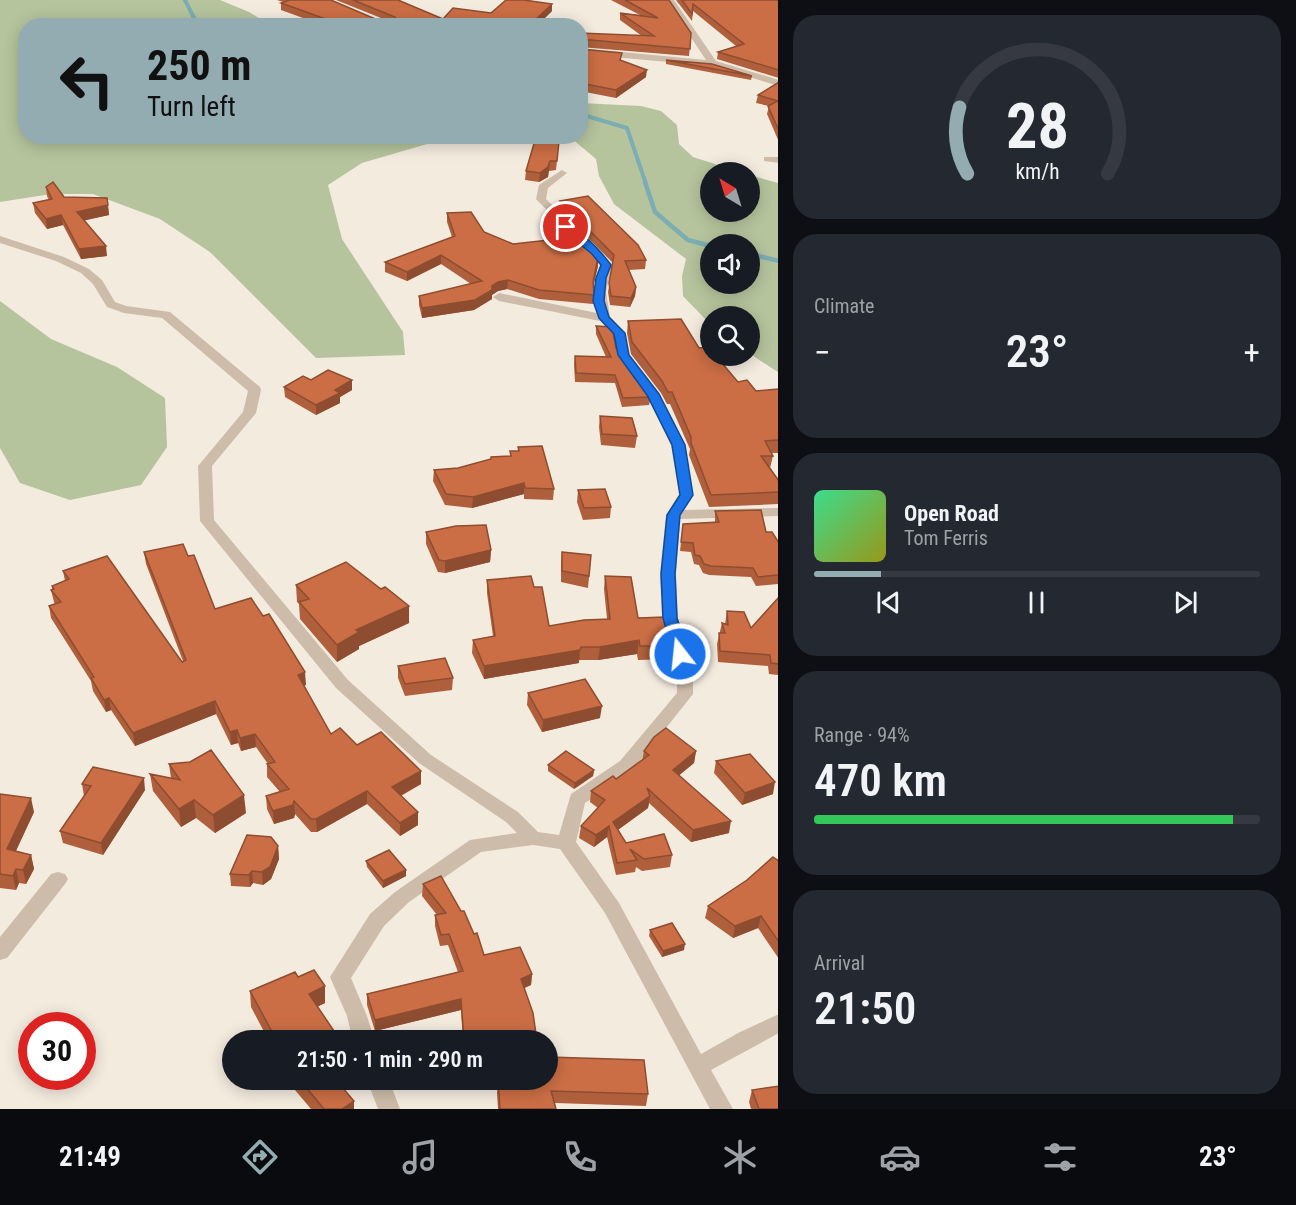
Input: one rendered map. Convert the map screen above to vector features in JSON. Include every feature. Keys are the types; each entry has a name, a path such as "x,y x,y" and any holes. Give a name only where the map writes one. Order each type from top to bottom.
{"street":[{"path":"670,0 713,63"},
{"path":"588,52 713,63 778,83"},
{"path":"562,173 543,187 541,199 566,227 596,252 606,265 601,278 598,301 604,318 619,333 623,355 653,394 678,445 686,495 673,515 668,574 670,618 685,671 685,694 626,766 577,799 566,843"},
{"path":"0,239 60,259 85,271 98,282 111,304 124,309 165,315 255,390 249,412 205,466 207,521 342,684 425,759 512,817 533,838"},
{"path":"499,297 604,318"},
{"path":"673,515 778,512"},
{"path":"361,1030 340,977 377,920 402,897 477,845 533,838 566,843 612,908 722,1109"},
{"path":"0,952 58,879"},
{"path":"697,1067 778,1023"},
{"path":"382,1090 389,1109"}],"green space":[{"path":"0,0 220,0 259,18 18,18 18,144 427,144 362,163 328,185 342,239 403,332 405,355 316,358 210,252 160,219 93,194 51,194 0,202"},
{"path":"588,103 641,106 661,111 677,125 679,144 693,157 709,162 700,162 700,222 760,222 760,178 778,183 778,372 760,360 760,306 700,306 700,314 683,296 682,276 686,259 614,204 599,176 596,159 578,144 588,144"},
{"path":"0,301 51,339 117,367 165,398 167,447 141,485 70,500 20,483 0,448"}],"building":[{"path":"290,0 331,0 373,18 323,18 281,3"},
{"path":"353,0 398,0 441,18 396,18"},
{"path":"506,0 552,4 537,18 444,18 453,8 491,13"},
{"path":"625,0 669,0 691,33 690,49 588,40 588,33 654,36 620,13 658,18"},
{"path":"682,0 778,0 778,70 718,52 744,44 693,4 692,14"},
{"path":"588,50 622,53 620,60 647,70 616,90 588,85"},
{"path":"666,60 712,64 752,76"},
{"path":"778,83 778,101 758,95"},
{"path":"778,101 778,129 768,106"},
{"path":"534,144 559,144 557,161 550,161 548,167 540,173 526,171"},
{"path":"53,182 64,197 107,198 108,205 77,212 106,246 79,249 61,215 46,219 33,203 52,199 46,187"},
{"path":"588,196 638,245 646,260 625,261 636,287 631,298 611,296 609,283 614,255 560,201"},
{"path":"471,212 484,232 513,244 558,239 574,232 598,257 593,282 594,295 539,290 508,280 498,282 492,286 492,290 475,300 422,308 419,296 482,281 441,255 407,272 385,262 455,236 447,213"},
{"path":"681,319 700,348 700,366 724,366 738,382 747,380 756,391 778,389 778,440 765,441 773,456 761,456 778,480 778,492 711,495 691,443 691,437 672,392 668,392 632,342 628,321"},
{"path":"596,326 612,327 616,348 651,397 623,398 615,375 576,373 575,356 611,357"},
{"path":"328,370 352,380 335,390 340,393 316,405 284,387 303,376 311,380"},
{"path":"600,416 632,418 637,436 602,434"},
{"path":"542,446 554,489 525,488 524,483 473,497 446,494 434,470 458,468 491,459 491,457 511,456 510,451 519,451 518,447"},
{"path":"605,489 611,507 584,508 578,490"},
{"path":"761,510 766,532 772,532 778,541 778,575 758,577 753,568 704,564 700,556 695,555 693,543 681,542 683,524 719,522 715,511"},
{"path":"486,525 491,550 445,561 439,560 426,532 456,526"},
{"path":"183,544 188,556 194,555 215,609 251,598 263,616 269,614 305,672 298,675 331,734 340,728 357,745 381,732 421,771 392,787 418,812 400,823 367,791 316,819 311,819 294,801 293,805 273,811 266,796 289,789 267,764 275,762 255,734 240,738 237,730 230,732 215,701 133,733 109,698 104,700 91,678 94,677 49,606 61,602 51,590 54,589 52,586 69,579 63,571 107,556 182,662 186,660 144,552"},
{"path":"562,552 591,555 589,576 562,571"},
{"path":"346,562 381,589 385,587 409,606 356,630 359,632 337,645 299,602 309,599 296,585"},
{"path":"531,576 534,587 542,587 549,626 584,620 610,619 605,576 631,577 638,618 665,617 673,646 640,646 639,640 600,647 581,647 580,650 484,666 473,640 495,636 487,580"},
{"path":"778,598 778,664 771,663 770,655 720,651 719,633 725,633 722,623 728,625 727,611 744,612 751,628"},
{"path":"445,658 453,678 405,684 398,666"},
{"path":"585,679 602,706 543,720 528,693"},
{"path":"666,728 696,751 673,770 731,821 693,830 647,788 650,796 613,822 626,843 664,834 672,855 644,859 630,849 637,860 617,863 609,826 596,835 581,826 605,800 591,791 613,776 616,779 649,755 644,751 654,737"},
{"path":"211,750 244,795 213,815 194,800 179,809 150,774 180,780 169,764 190,762"},
{"path":"566,751 594,770 575,783 548,765"},
{"path":"750,754 775,782 745,793 716,761"},
{"path":"93,767 144,778 101,843 60,831 91,786 82,784"},
{"path":"0,794 31,798 7,849 31,855 23,870 16,869 13,876 0,874"},
{"path":"247,835 271,837 278,846 270,867 262,872 252,871 249,875 230,874"},
{"path":"389,850 406,870 383,881 366,861"},
{"path":"773,857 778,860 778,941 761,916 735,926 708,906 747,880"},
{"path":"441,876 461,911 464,911 474,934 477,933 484,955 520,947 532,974 521,979 533,1013 535,1030 463,1030 461,999 375,1020 367,994 463,971 449,934 441,935 435,915 446,913 423,884"},
{"path":"672,923 685,944 663,951 650,930"},
{"path":"314,970 325,986 309,994 333,1030 271,1030 250,991 295,972 298,977"},
{"path":"558,1057 644,1060 648,1094 551,1091 556,1109 500,1109 499,1090 558,1090"},
{"path":"778,1086 778,1109 759,1109 752,1090"},
{"path":"308,1090 345,1090 354,1101 342,1109 324,1109"}],"waterway":[{"path":"185,0 194,18"},
{"path":"588,116 627,128 646,184"},
{"path":"645,182 655,212 688,240 700,243"},
{"path":"760,256 778,261"}],"route":[{"path":"566,227 596,252 606,265 601,278 598,301 604,318 619,333 623,355 653,394 678,445 686,495 673,515 668,574 670,618 680,654"}]}
